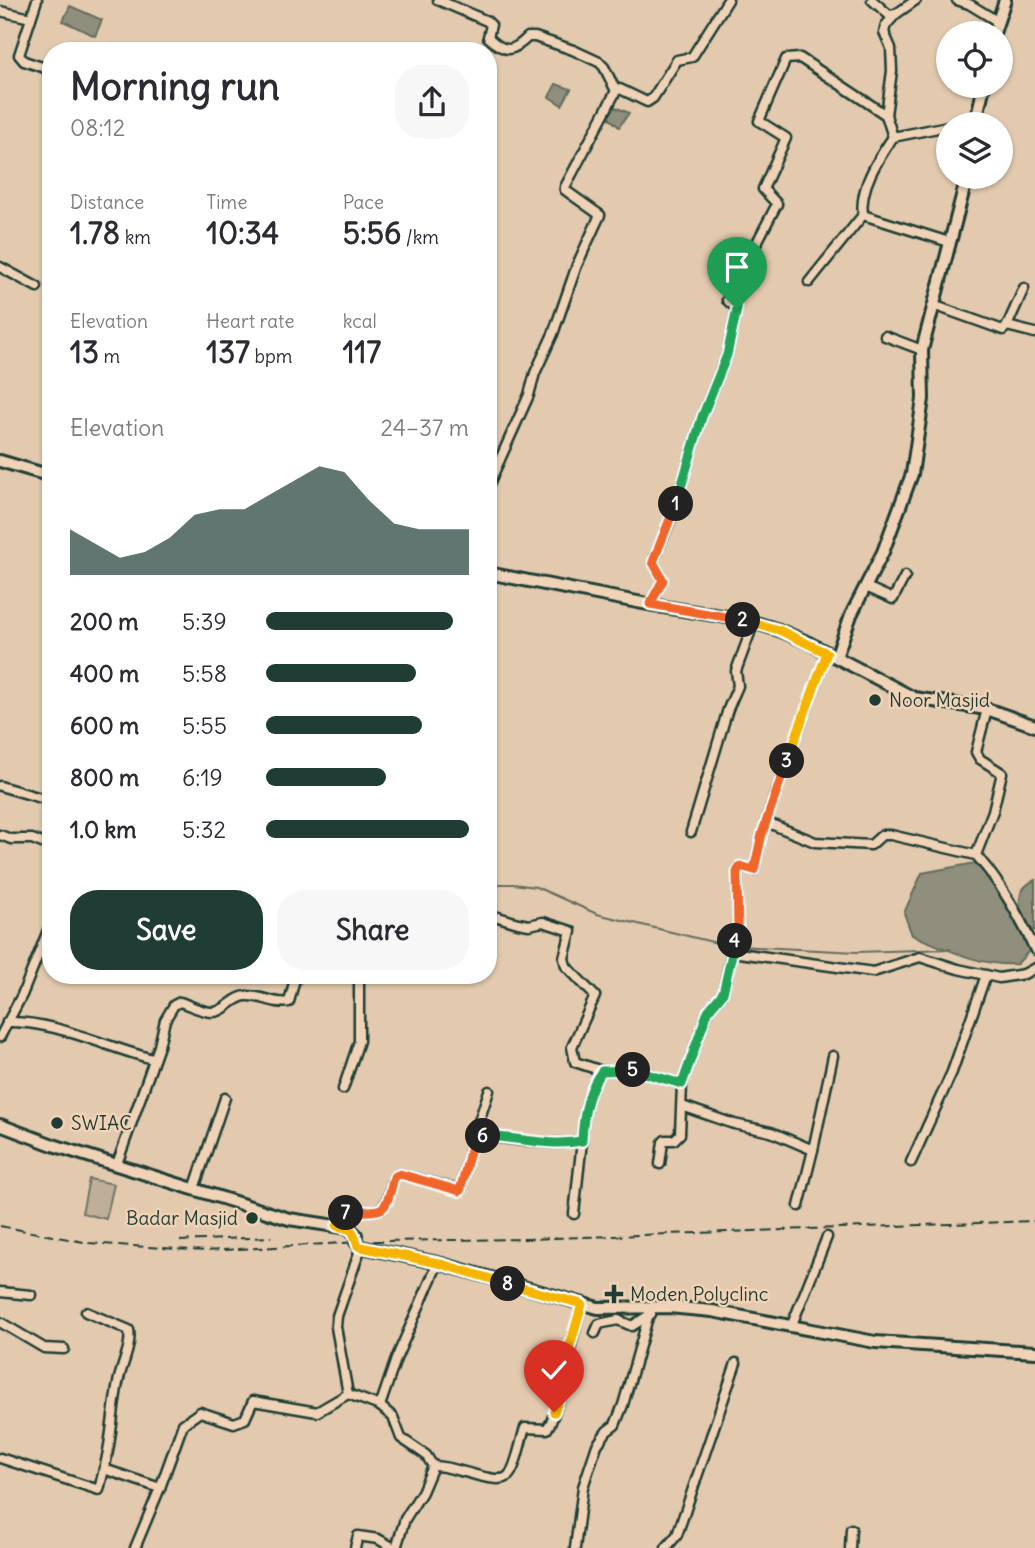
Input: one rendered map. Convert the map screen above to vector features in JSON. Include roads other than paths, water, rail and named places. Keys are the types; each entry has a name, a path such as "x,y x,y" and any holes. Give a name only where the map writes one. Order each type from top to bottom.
{"main road":[{"path":"997,21 1004,0"},
{"path":"831,655 884,552 912,474 923,399 922,350 964,189"},
{"path":"0,461 42,473"},
{"path":"497,575 754,622 779,630 914,698 987,709 1035,726"},
{"path":"0,1125 289,1219 353,1230 358,1246 361,1247 438,1263 598,1308 650,1311 664,1307 712,1311 875,1342 1035,1352"}],"street":[{"path":"37,0 19,55 20,59 42,67"},
{"path":"435,0 487,21 491,25 488,37 496,42"},
{"path":"497,466 529,395 577,265 600,215 565,190 565,187 616,91 620,89 647,102 653,98 677,60 692,57 728,0"},
{"path":"872,0 889,15 896,14"},
{"path":"893,137 886,115 892,71 891,48 884,32 886,25 896,14 916,0"},
{"path":"957,0 997,21"},
{"path":"0,11 31,18"},
{"path":"497,42 510,50 516,49 528,37 535,37 589,56 604,67 616,91"},
{"path":"650,604 663,580 653,562 674,511 702,417 727,355 737,309 727,300 777,204 763,189 786,138 759,121 786,59 800,58 886,115"},
{"path":"809,282 863,215 861,203 867,186 880,157 893,137 936,128"},
{"path":"863,215 949,242"},
{"path":"0,267 37,287"},
{"path":"933,305 1003,330 1007,327 1024,288"},
{"path":"1007,327 1035,332"},
{"path":"885,337 922,350"},
{"path":"866,587 894,599 905,576"},
{"path":"691,832 728,709 738,685 736,671 754,622"},
{"path":"660,1164 663,1142 674,1140 680,1134 682,1084 708,1011 723,993 738,934 737,872 740,866 754,870 766,822 831,655"},
{"path":"976,855 993,811 1002,773 980,759 976,752 987,709"},
{"path":"0,786 42,799"},
{"path":"766,822 815,842 871,845 882,835 891,835 976,855 990,871 1035,950"},
{"path":"0,835 42,843"},
{"path":"497,916 529,925 543,922 571,931 564,958 566,966 595,996 572,1047 575,1062 602,1071 633,1070 682,1084"},
{"path":"0,1037 42,946"},
{"path":"733,948 873,972 920,957 999,978 1024,974 1035,968"},
{"path":"911,1162 952,1072 986,975"},
{"path":"117,1164 159,1046 165,1020 174,1005 180,1002 212,1013 244,996 259,997 280,1004 289,1002 294,984"},
{"path":"343,1089 359,1041 359,984"},
{"path":"8,1022 21,1021 42,1025 153,1059"},
{"path":"799,1206 834,1056"},
{"path":"574,1214 586,1105 602,1071"},
{"path":"337,1226 345,1213 380,1210 386,1205 394,1177 400,1174 460,1191 489,1091"},
{"path":"194,1189 225,1098"},
{"path":"682,1106 734,1124 771,1132 813,1150"},
{"path":"474,1136 550,1145 582,1141"},
{"path":"791,1327 827,1237"},
{"path":"348,1394 336,1327 337,1316 361,1247"},
{"path":"380,1406 396,1359 438,1263"},
{"path":"0,1292 31,1295"},
{"path":"433,1466 459,1469 501,1480 508,1476 525,1428 547,1429 551,1422 567,1379 569,1349 582,1304"},
{"path":"595,1333 599,1324 618,1320 632,1326 650,1311"},
{"path":"575,1548 583,1487 597,1445 615,1425 623,1405 650,1311"},
{"path":"0,1458 99,1490 112,1433 118,1382 131,1339 129,1330 86,1312"},
{"path":"0,1322 44,1348 64,1349"},
{"path":"666,1548 677,1535 736,1363"},
{"path":"348,1394 380,1406 393,1417 401,1438 426,1455 433,1466"},
{"path":"135,1548 183,1424 200,1412 234,1423 245,1419 253,1401 317,1412 348,1394"},
{"path":"355,1548 358,1536 377,1539 395,1548 405,1519 422,1492 433,1466"},
{"path":"104,1469 160,1488"},
{"path":"850,1548 851,1529"}],"waterway":[{"path":"497,884 536,887 597,914 729,946"},
{"path":"739,946 857,952 950,949"}],"railway":[{"path":"0,1226 89,1243 205,1251 379,1241 528,1239 1035,1221"},
{"path":"180,1241 271,1237"}],"place":[{"name":"Noor Masjid","path":"875,700"},
{"name":"SWIAC","path":"57,1123"},
{"name":"Badar Masjid","path":"252,1218"},
{"name":"Moden Polyclinc","path":"614,1294"}]}
